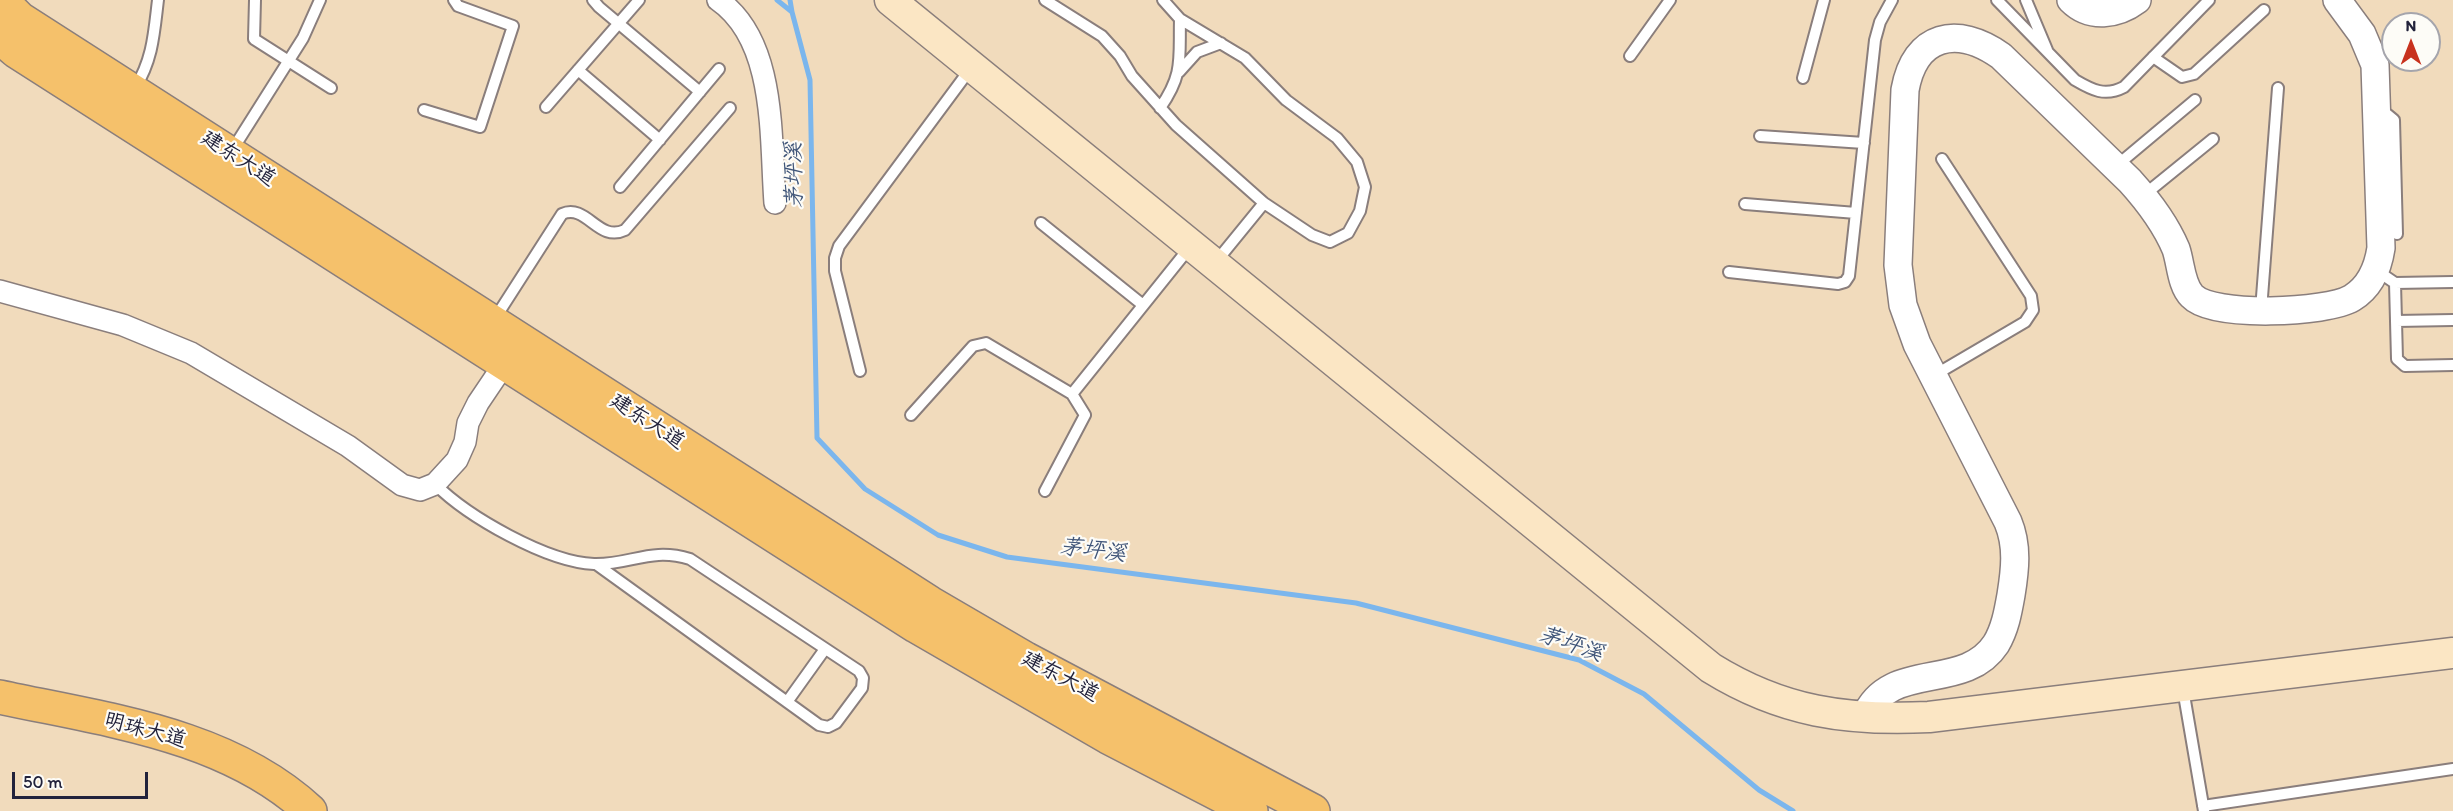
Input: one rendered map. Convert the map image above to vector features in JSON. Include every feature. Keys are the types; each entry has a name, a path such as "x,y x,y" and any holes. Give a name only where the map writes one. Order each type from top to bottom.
{"main road":[{"name":"建东大道","path":"1,0 20,20 126,104 513,352 926,632 1098,732 1251,811"},
{"path":"890,0 1711,668 1738,685 1768,698 1800,708 1865,717 1929,717 2453,653"},
{"name":"建东大道","path":"0,37 16,51 126,104"},
{"name":"建东大道","path":"513,352 1026,659 1313,811"},
{"name":"明珠大道","path":"0,697 134,726 195,744 251,768 310,811"},
{"name":"明珠大道","path":"0,720 190,765 244,789 277,811"}],"street":[{"path":"718,0 741,21 753,40 761,60 766,80 776,203"},
{"path":"2071,0 2085,10 2105,13 2116,12 2137,0"},
{"path":"1865,717 1870,704 1879,694 1894,687 1963,669 1982,660 1996,644 2008,613 2015,567 2012,532 1933,376 1909,324 1903,305 1899,275 1905,90 1914,60 1925,48 1940,41 1956,38 1972,40 2001,56 2143,196 2169,235 2180,260 2186,286 2193,298 2215,308 2261,311 2317,308 2342,303 2385,276 2381,248 2377,76 2372,55 2356,24 2337,0"},
{"path":"0,291 90,315 157,338 199,358 316,426 411,489 420,490 435,484 457,460 465,442 468,423 478,403 513,352"}],"lane":[{"path":"126,104 146,70 150,58 158,0"},
{"path":"255,0 254,39 331,88"},
{"path":"222,166 303,38 320,0"},
{"path":"424,110 480,127 513,26 458,6 454,0"},
{"path":"593,0 618,24 700,92"},
{"path":"546,107 639,0"},
{"path":"1045,0 1102,36 1120,56 1132,76 1176,125 1264,203 1312,235 1330,242 1348,233 1360,212 1365,187 1357,162 1337,138 1286,100 1245,58 1180,19 1163,0"},
{"path":"1630,56 1670,0"},
{"path":"1803,78 1824,0"},
{"path":"1729,272 1838,284 1845,282 1848,276 1877,31 1892,0"},
{"path":"1997,0 2075,80 2091,89 2109,92 2124,87 2209,0"},
{"path":"2026,0 2048,54"},
{"path":"2153,57 2182,77 2194,75 2264,10"},
{"path":"1160,108 1174,89 1179,72 1180,19"},
{"path":"1179,72 1197,51 1221,43"},
{"path":"860,371 835,271 835,258 839,246 972,66"},
{"path":"620,187 719,69"},
{"path":"579,70 660,140"},
{"path":"2261,311 2278,88"},
{"path":"2115,167 2195,100"},
{"path":"485,334 562,214 569,210 578,212 609,234 617,234 625,230 730,108"},
{"path":"2378,114 2388,115 2394,120 2397,234"},
{"path":"1760,136 1864,143"},
{"path":"2143,196 2213,139"},
{"path":"1933,376 2025,322 2034,310 2031,296 1942,159"},
{"path":"1215,264 1264,203"},
{"path":"1745,204 1856,213"},
{"path":"1041,223 1143,305"},
{"path":"1072,394 1191,245"},
{"path":"2453,282 2385,276 2396,321 2397,359 2405,366 2453,365"},
{"path":"2396,321 2453,320"},
{"path":"911,416 973,346 986,343 1072,394 1085,415 1046,491"},
{"path":"435,484 458,505 530,545 562,558 596,564 659,553 675,554 690,559 859,671 863,678 862,688 836,723 828,727 819,725 596,564"},
{"path":"787,702 825,649"},
{"path":"2183,686 2203,808 2453,769"}],"waterway":[{"name":"茅坪溪","path":"777,0 792,12 810,80 817,438 865,489 938,535 1007,557 1356,603 1579,660 1644,694 1759,790 1793,811"},
{"path":"790,0 792,12"}]}
